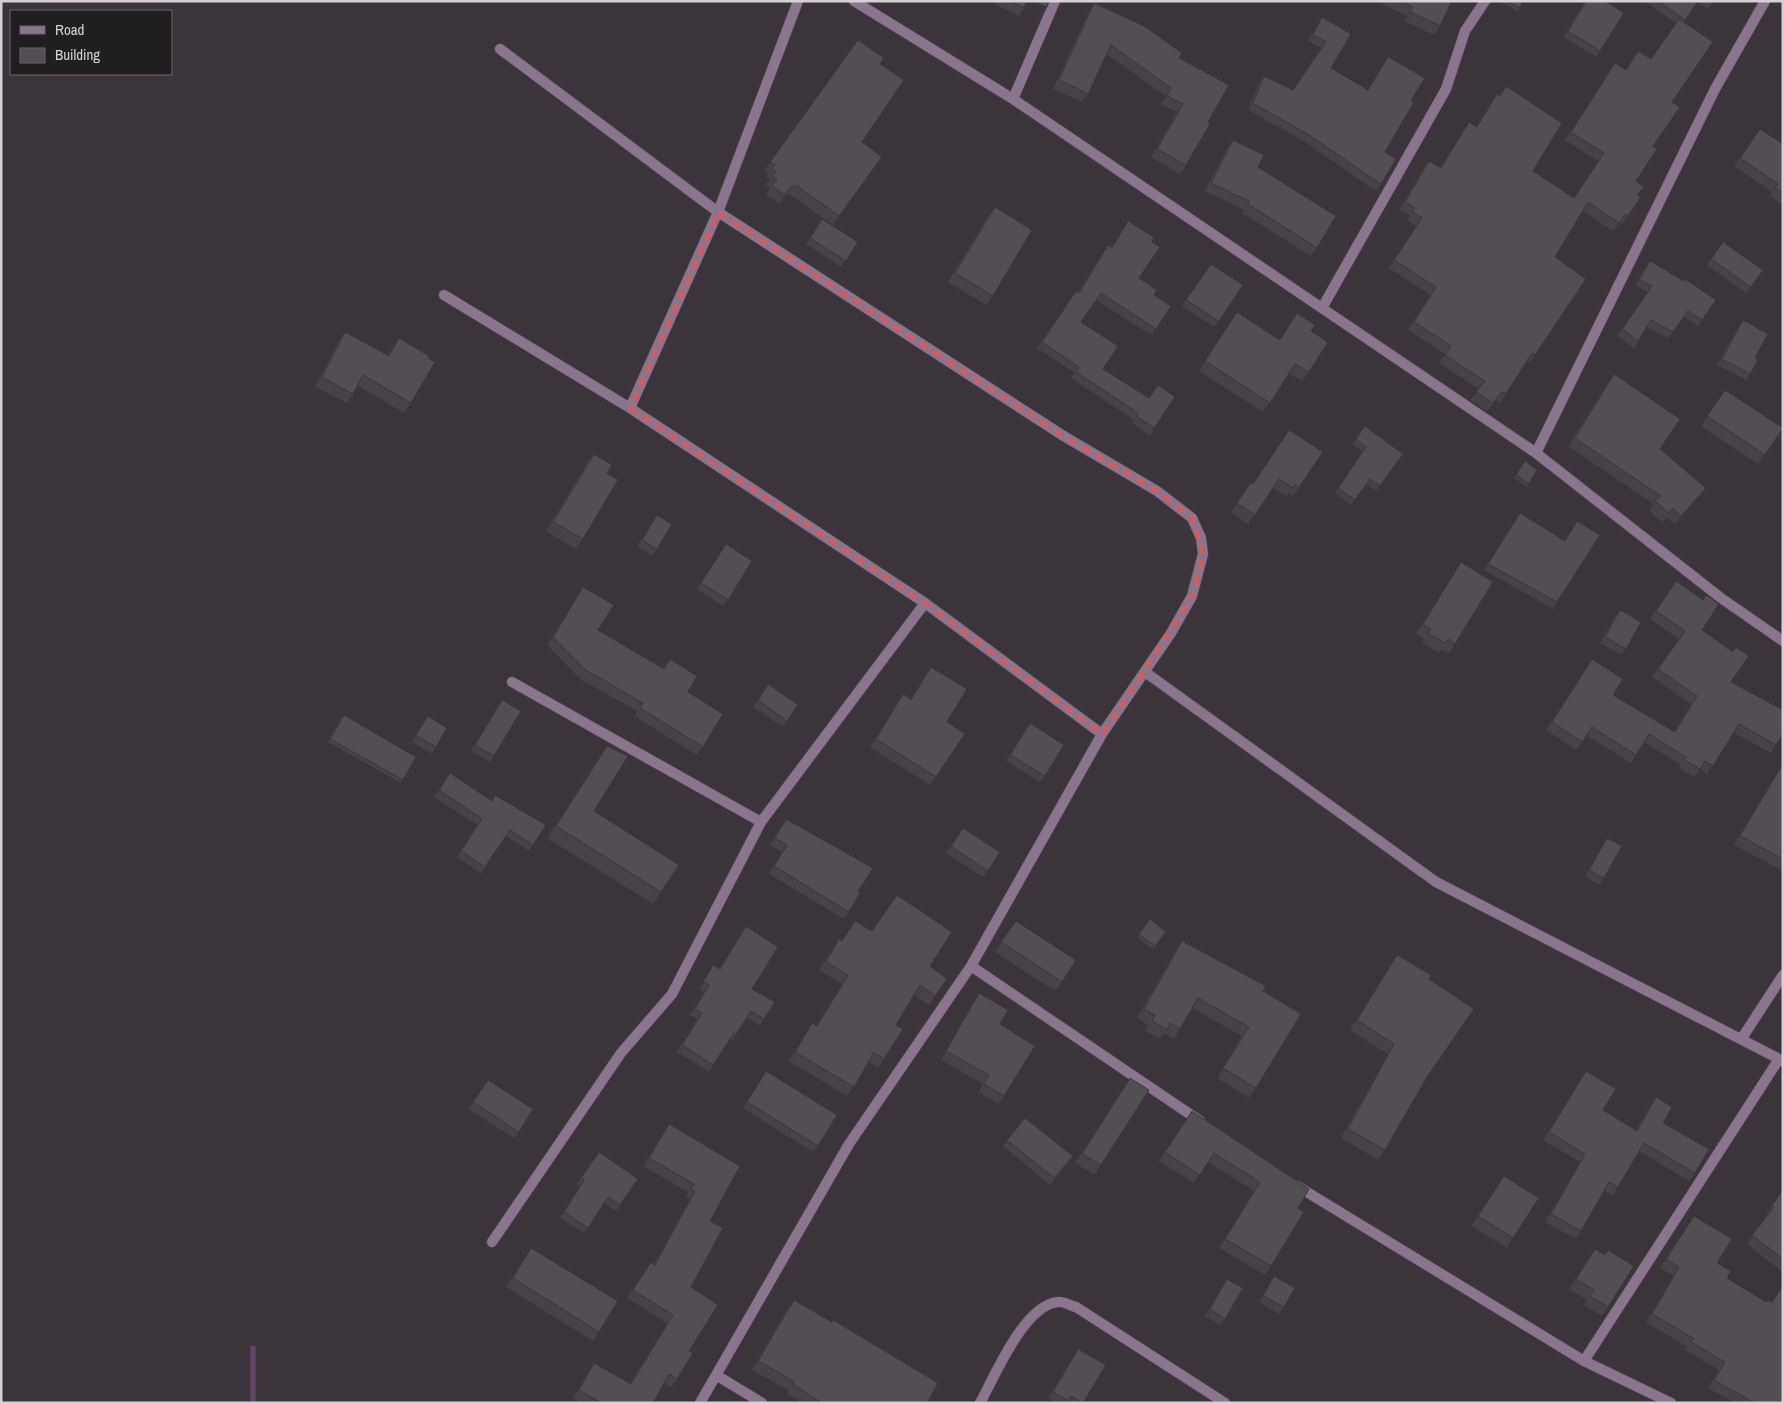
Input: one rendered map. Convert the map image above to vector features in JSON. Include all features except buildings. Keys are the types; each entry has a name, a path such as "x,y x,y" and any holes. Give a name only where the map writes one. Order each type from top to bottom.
{"street":[{"path":"630,408 718,212 798,1"},
{"path":"854,1 1013,99 1536,453 1721,598 1783,641"},
{"path":"1013,99 1055,1"},
{"path":"1322,308 1446,89 1465,31 1485,1"},
{"path":"1536,453 1715,89 1764,1"},
{"path":"500,49 718,212 1062,435 1157,491 1192,518 1201,538 1203,554 1192,596 1145,672 1102,734 971,966 849,1144 700,1403"},
{"path":"444,295 630,408 925,603 1102,734"},
{"path":"492,1242 621,1053 672,994 761,822 925,603"},
{"path":"1145,672 1436,882 1742,1038 1781,1060 1584,1361"},
{"path":"512,682 761,822"},
{"path":"971,966 1206,1125"},
{"path":"1742,1038 1783,975"},
{"path":"1288,1180 1584,1361 1671,1403"},
{"path":"980,1403 1021,1329 1041,1308 1058,1301 1076,1307 1225,1403"},
{"path":"716,1376 762,1403"}],"highlighted area":[{"path":"718,212 1062,435 1157,491 1192,518 1203,554 1192,596 1102,734 925,603 630,408"}],"waterway":[{"path":"253,1348 253,1403"}]}
